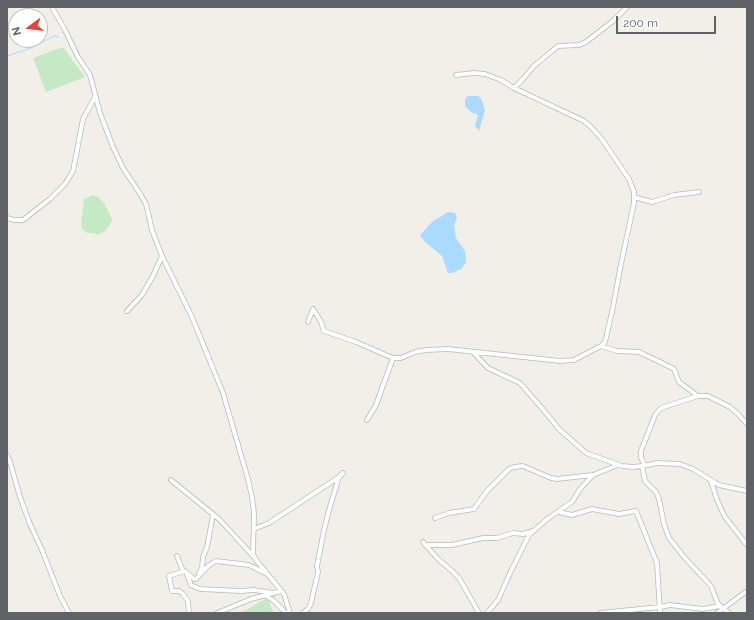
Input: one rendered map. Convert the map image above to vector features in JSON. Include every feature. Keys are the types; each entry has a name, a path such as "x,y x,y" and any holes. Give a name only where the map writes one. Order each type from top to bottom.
{"street":[{"path":"52,7 78,57 90,75 100,114 118,158 146,204 152,230 162,256 192,317 223,394 252,497 254,529 253,550 256,560"},
{"path":"514,88 534,66 558,46 574,46 586,42 613,21 627,7"},
{"path":"308,322 313,309 321,322 324,331 356,342 393,358 401,358 415,352 426,350 448,349 560,361 574,360 601,346 606,338 634,197 629,178 601,138 584,121 514,88 501,80 485,74 474,73 456,75"},
{"path":"7,218 18,221 23,220 50,199 65,184 73,171 83,119 95,96"},
{"path":"634,197 652,202 674,195 699,192"},
{"path":"127,311 142,294 153,276 162,256"},
{"path":"601,346 617,351 639,352 660,362 674,370 679,382 698,396"},
{"path":"473,352 488,368 520,383 559,429 586,453 618,465 628,467 657,463 680,464 693,469 711,481 725,487 747,491"},
{"path":"367,420 376,405 393,358"},
{"path":"729,613 716,603 711,586 669,538 664,524 659,499 656,492 645,481 641,451 658,412 664,407 698,396 708,396 730,407 747,424"},
{"path":"7,455 30,524 60,596 69,613"},
{"path":"435,518 449,513 474,509 483,496 509,470 514,468 523,466 557,479 593,475 618,465"},
{"path":"254,529 270,523 343,473"},
{"path":"487,613 498,600 529,535 546,520 572,502 580,489 593,475"},
{"path":"303,613 308,609 311,603 318,572 317,566 324,530 339,477"},
{"path":"171,480 219,519 271,576 281,591 290,613"},
{"path":"711,481 724,517 747,545"},
{"path":"558,512 572,515 592,509 619,514 635,511 657,563 660,613"},
{"path":"197,578 202,568 203,557 207,547 213,515"},
{"path":"479,613 459,578 438,560 424,544 454,545 483,538 497,538 510,533 523,534 535,530"},
{"path":"178,556 191,585 200,589 241,591 254,590 273,593"},
{"path":"197,578 208,566 216,561 249,565 271,576"},
{"path":"184,571 194,579 197,578"},
{"path":"184,571 170,575 169,578 172,590 179,591 186,599 189,613"},
{"path":"216,613 251,599 281,591"},
{"path":"600,613 672,605 707,609 721,607 747,591"},
{"path":"266,596 286,613"},
{"path":"717,613 721,607"}],"green space":[{"path":"63,47 85,77 46,92 33,58"},
{"path":"93,195 98,197 104,203 112,219 105,231 97,235 83,230 81,225 84,199"},
{"path":"267,598 274,613 241,613"}],"water":[{"path":"468,96 478,96 481,98 485,110 479,131 475,126 478,115 471,112 465,106 465,99"},
{"path":"448,212 455,213 457,218 454,225 456,238 465,251 466,263 461,269 452,273 448,273 442,256 424,241 420,235 433,221"}],"waterway":[{"path":"7,56 31,48 54,36 59,37"}]}
